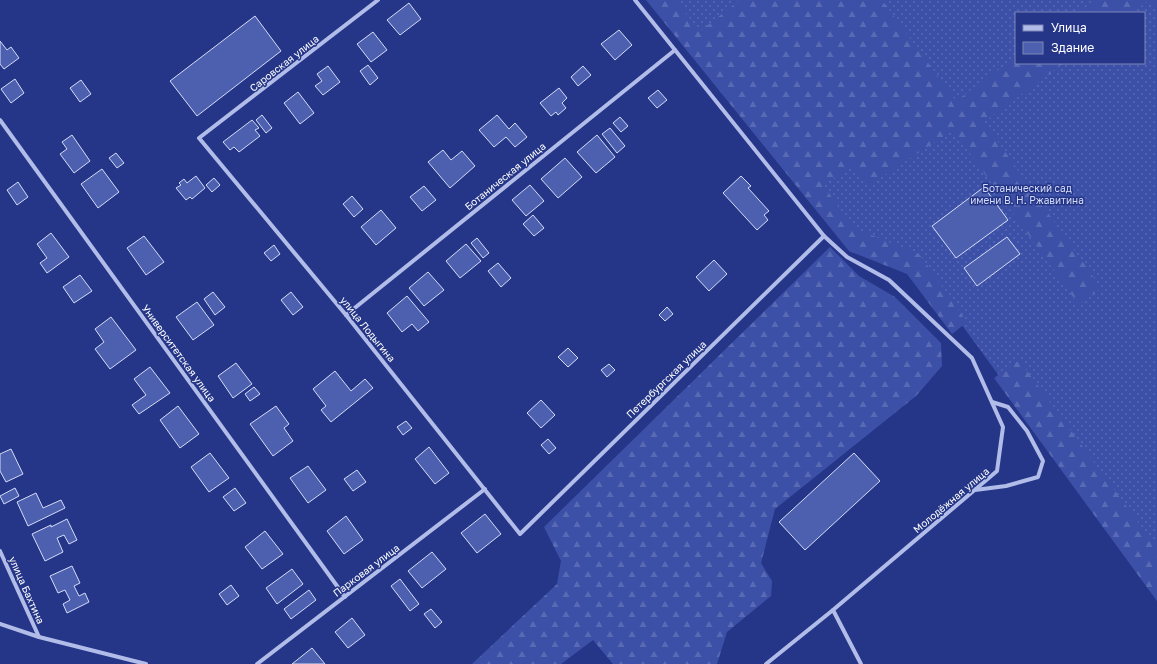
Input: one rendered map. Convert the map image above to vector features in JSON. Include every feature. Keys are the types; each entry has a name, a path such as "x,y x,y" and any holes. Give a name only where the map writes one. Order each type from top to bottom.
{"street":[{"name":"Саровская улица","path":"199,138 378,0"},
{"name":"Молодёжная улица","path":"635,0 824,236 847,257 889,280 972,358 1003,427 997,471 833,610 766,664"},
{"name":"Ботаническая улица","path":"346,315 675,50"},
{"name":"Университетская улица","path":"0,120 345,597"},
{"name":"улица Лодыгина","path":"199,138 346,315 520,534"},
{"name":"Петербургская улица","path":"520,534 824,236"},
{"path":"974,490 1006,486 1038,478 1043,461 1027,431 1008,407 992,402"},
{"name":"Парковая улица","path":"257,664 485,489"},
{"name":"улица Бахтина","path":"0,551 39,636"},
{"path":"833,610 861,664"},
{"path":"0,624 39,636 146,664"}],"green space":[{"path":"646,0 675,0 700,31 740,0 882,0 956,101 1015,58 1015,64 1063,64 984,122 1101,288 1079,305 953,130 868,186 850,168 823,185 854,228 920,255 967,322 952,334 907,274 849,251"},
{"name":"Ботанический сад имени В. Н. Ржавитина","path":"657,0 1157,0 1157,591 928,279 834,218"},
{"path":"1094,0 1149,0 1133,12 1077,12"},
{"path":"1149,0 1157,0 1157,10"},
{"path":"830,247 859,276 895,297 941,343 942,366 916,396 775,509 761,563 772,581 771,596 727,632 717,664 613,664 593,640 561,664 472,664 557,584 561,561 544,527"},
{"path":"1019,360 1157,548 1157,601 994,378"}],"building":[{"path":"409,3 421,19 400,35 387,20"},
{"path":"255,16 281,51 197,116 170,81"},
{"path":"619,30 632,45 615,60 601,44"},
{"path":"373,32 387,50 371,62 357,44"},
{"path":"0,41 7,50 11,47 19,58 4,69 0,64"},
{"path":"368,65 378,78 370,85 360,71"},
{"path":"328,66 340,82 323,95 315,86 322,81 317,74"},
{"path":"583,66 591,75 578,86 571,77"},
{"path":"15,79 24,93 11,103 1,89"},
{"path":"81,80 91,94 80,102 70,88"},
{"path":"559,88 567,98 562,103 566,108 558,115 556,112 551,116 540,103"},
{"path":"658,90 667,100 657,108 648,98"},
{"path":"298,92 314,113 300,124 284,103"},
{"path":"262,115 272,128 266,133 256,120"},
{"path":"497,115 509,129 515,123 527,137 515,147 506,137 494,147 479,130"},
{"path":"620,117 628,126 621,132 613,123"},
{"path":"252,120 259,128 255,130 260,136 239,152 234,147 230,150 223,142"},
{"path":"610,128 625,146 617,153 602,134"},
{"path":"72,135 90,161 74,173 60,154 67,149 62,142"},
{"path":"597,135 615,157 596,173 577,152"},
{"path":"443,150 451,160 462,151 475,166 450,188 428,162"},
{"path":"116,153 124,163 117,168 109,158"},
{"path":"565,158 582,177 558,198 541,179"},
{"path":"102,169 119,192 98,208 81,184"},
{"path":"196,176 205,188 192,199 190,197 186,200 176,188 181,185 179,183 184,179 187,183"},
{"path":"741,176 751,186 748,188 769,211 764,215 768,220 757,230 723,193"},
{"path":"214,178 220,185 212,192 206,185"},
{"path":"18,182 28,197 17,205 7,190"},
{"path":"530,185 544,201 526,216 512,200"},
{"path":"424,186 436,200 422,211 410,197"},
{"path":"984,187 1008,220 956,258 932,226"},
{"path":"352,196 363,209 354,217 343,204"},
{"path":"381,210 396,228 376,245 361,227"},
{"path":"533,215 544,228 534,236 523,224"},
{"path":"51,233 69,257 47,273 40,263 47,258 37,244"},
{"path":"144,236 164,262 146,275 127,248"},
{"path":"1007,237 1020,254 977,286 964,268"},
{"path":"477,238 489,253 483,258 471,243"},
{"path":"466,244 481,261 460,278 446,261"},
{"path":"274,245 280,254 271,261 264,253"},
{"path":"714,260 727,274 709,291 696,277"},
{"path":"498,263 511,278 501,287 488,271"},
{"path":"428,272 444,290 424,306 409,288"},
{"path":"80,275 92,291 74,303 63,287"},
{"path":"213,292 225,307 215,315 204,299"},
{"path":"291,292 303,307 293,315 281,300"},
{"path":"407,296 429,322 418,331 412,324 402,332 387,313"},
{"path":"197,302 214,325 193,340 176,317"},
{"path":"667,307 673,314 665,321 659,315"},
{"path":"111,317 136,350 110,369 95,349 104,342 95,329"},
{"path":"568,348 578,358 568,367 558,357"},
{"path":"236,363 252,384 233,398 218,376"},
{"path":"609,364 615,370 607,377 601,370"},
{"path":"150,367 170,393 139,414 132,405 146,395 134,379"},
{"path":"335,371 351,391 365,379 373,388 331,422 321,410 326,406 313,389"},
{"path":"254,387 260,394 250,401 245,394"},
{"path":"541,400 555,415 541,428 527,413"},
{"path":"178,406 199,434 180,448 160,420"},
{"path":"276,406 289,424 284,428 293,441 273,456 250,424"},
{"path":"406,421 412,428 403,435 397,427"},
{"path":"548,439 556,448 549,454 541,445"},
{"path":"429,447 449,473 435,484 415,459"},
{"path":"11,449 23,474 6,482 0,471 0,454"},
{"path":"210,453 229,478 209,492 191,467"},
{"path":"854,453 880,481 805,550 779,522"},
{"path":"308,466 326,490 308,503 290,478"},
{"path":"357,470 366,482 353,491 344,479"},
{"path":"15,488 19,496 4,504 0,496"},
{"path":"235,488 246,503 234,511 223,497"},
{"path":"36,493 43,508 61,500 65,508 28,526 17,502"},
{"path":"485,514 501,534 477,553 461,533"},
{"path":"346,516 363,540 344,554 327,531"},
{"path":"67,519 77,540 69,544 64,535 57,538 63,552 45,561 32,534"},
{"path":"265,531 283,554 262,569 245,547"},
{"path":"432,552 446,569 422,588 408,571"},
{"path":"72,566 80,583 74,586 79,596 85,593 89,602 67,613 63,604 70,600 65,590 58,593 50,576"},
{"path":"292,569 303,584 277,604 266,588"},
{"path":"400,579 419,604 410,611 391,586"},
{"path":"231,585 239,596 227,605 219,594"},
{"path":"309,590 316,600 291,619 284,609"},
{"path":"431,609 442,622 435,628 424,614"},
{"path":"352,618 365,635 348,648 335,632"},
{"path":"312,648 325,664 292,664"}]}
